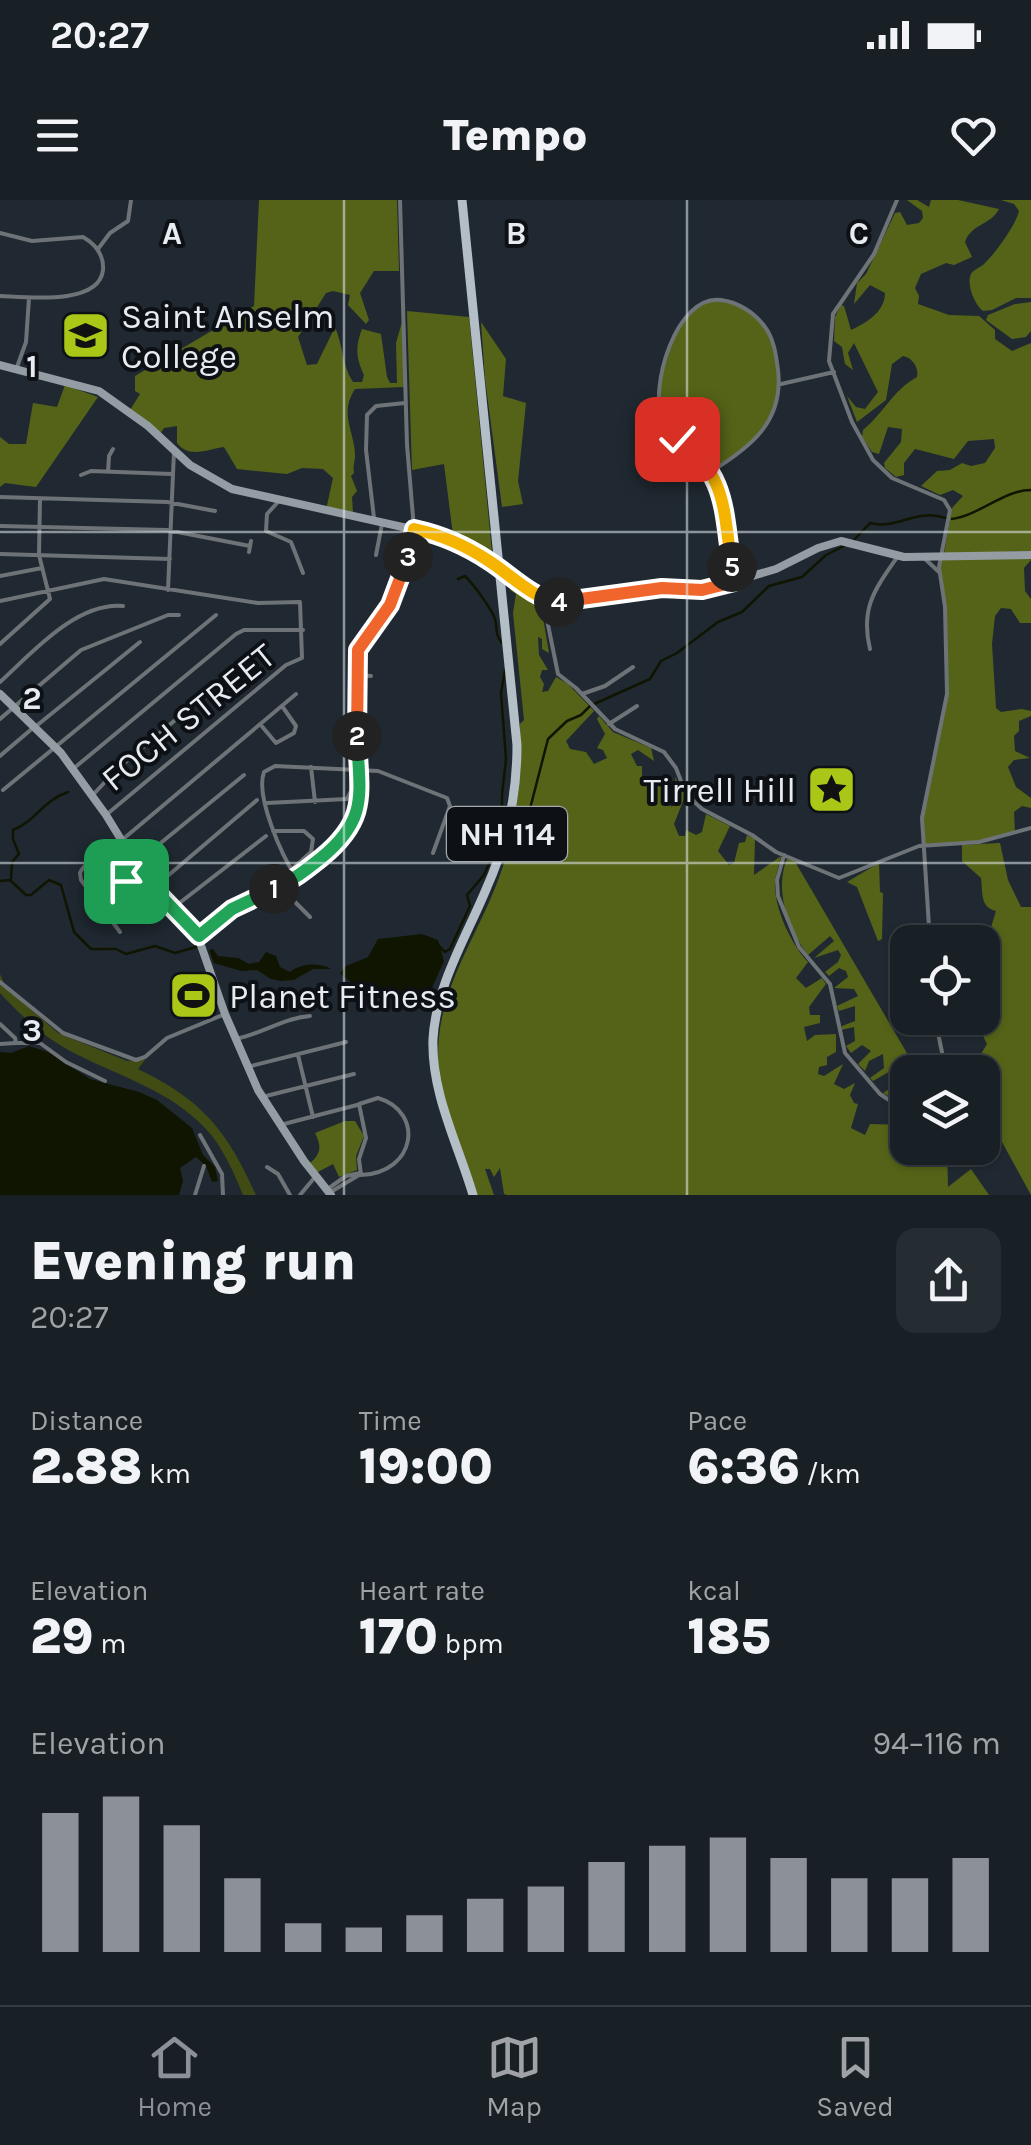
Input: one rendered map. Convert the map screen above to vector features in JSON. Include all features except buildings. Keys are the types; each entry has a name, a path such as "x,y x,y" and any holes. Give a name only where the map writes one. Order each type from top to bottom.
{"main road":[{"name":"NH 114","path":"462,200 517,739 514,800 496,867 443,990 433,1040 438,1084 473,1195"}],"street":[{"path":"98,250 111,232 129,219 131,200"},
{"path":"294,873 338,844 354,825 358,805 354,768 358,650 397,591 414,529 400,200"},
{"path":"897,200 874,254 833,314 829,359 852,422 876,464 892,478 948,503 949,521 939,572 945,606 947,694 922,806 929,925"},
{"path":"0,233 32,241 81,236 98,250 103,270 94,288 83,292 29,298 0,296"},
{"path":"16,368 25,344 29,298"},
{"path":"712,471 762,434 773,413 779,384 770,335 752,314 732,302 714,299 692,309 666,353 660,408 672,435 696,452 712,471 720,493 734,582"},
{"path":"0,365 98,391 148,426 195,468 226,486 456,542 542,598 568,602 662,588 702,590 784,566 838,542 853,542 898,556 1031,555"},
{"path":"779,384 834,372"},
{"path":"376,555 378,523 366,417 374,406 406,403"},
{"path":"108,472 109,456 114,450"},
{"path":"168,590 174,451"},
{"path":"80,475 88,471 172,474"},
{"path":"0,497 172,502 215,510"},
{"path":"0,644 47,604 49,590 39,554 40,498"},
{"path":"279,500 267,514 266,531 291,542 302,573"},
{"path":"0,526 170,531 250,546"},
{"path":"488,560 494,560 500,552"},
{"path":"0,554 170,559"},
{"path":"870,649 868,607 898,556"},
{"path":"924,557 939,572"},
{"path":"0,576 42,568"},
{"path":"0,601 100,579 258,603 301,604 302,630 244,630 236,634 73,769"},
{"path":"542,598 555,670 609,724 666,754 686,794 702,810 784,854 839,878 923,844 979,842 1031,828"},
{"path":"0,682 72,621 112,606 123,606"},
{"path":"0,719 81,650 179,615"},
{"path":"3,790 216,615"},
{"name":"FOCH STREET","path":"106,815 286,665 302,658 302,630"},
{"path":"0,756 140,642"},
{"path":"92,796 118,769 242,664"},
{"path":"582,694 605,686 633,668"},
{"path":"355,675 372,676"},
{"path":"0,694 56,746 152,887 199,936 225,1014 262,1097 279,1125 329,1193 360,1174 382,1173 398,1163 407,1128 400,1111 374,1098 279,1125"},
{"path":"120,932 80,878 82,866 121,850 124,842 296,694"},
{"path":"260,724 278,743 297,729 282,706"},
{"path":"609,724 638,706"},
{"path":"294,873 279,850 261,780 266,770 278,765 354,768 399,776 449,799 433,853"},
{"path":"311,766 315,802"},
{"path":"267,803 348,798 354,768"},
{"path":"135,864 244,774"},
{"path":"97,859 109,874 124,880 141,895 257,800"},
{"path":"199,936 232,909 280,886 312,852 313,838 304,831 273,831"},
{"path":"173,908 266,836"},
{"path":"784,854 777,880 778,896 799,947 831,988 842,1047 880,1094 890,1099"},
{"path":"280,886 310,917"},
{"path":"0,982 64,1033 132,1060 143,1059 167,1038 225,1014"},
{"path":"235,1039 264,1032 287,1019 310,1016"},
{"path":"0,1024 16,1043"},
{"path":"0,1044 40,1042 60,1058 105,1082"},
{"path":"247,1067 346,1042"},
{"path":"298,1055 314,1117"},
{"path":"262,1097 354,1074"},
{"path":"359,1104 366,1138 359,1156 360,1174"},
{"path":"200,1134 222,1174 223,1195"},
{"path":"195,1195 204,1166"},
{"path":"267,1167 278,1174 290,1195"},
{"path":"300,1195 316,1177"}],"green space":[{"path":"259,200 397,200 399,271 374,271 360,293 369,320 366,324 348,305 350,295 333,291 326,293 298,337 307,365 317,364 335,327 349,376 353,382 362,382 364,375 357,352 362,329 381,334 387,377 390,383 397,383 396,343 404,315 404,387 355,389 350,398 348,416 355,449 351,476 357,491 352,497 353,513 326,510 333,478 323,469 302,468 287,474 237,469 224,447 187,451 177,443 177,426 164,428 160,434 130,410 140,394 135,391 135,376 254,306"},
{"path":"907,200 917,200 929,207 931,200 958,200 999,209 968,236 965,242 972,257 921,274 915,288 918,304 949,315 979,316 995,330 995,339 1012,351 1031,343 1031,551 944,554 952,508 963,496 953,490 940,495 921,486 937,471 950,470 962,463 985,463 995,448 994,439 968,441 954,459 915,449 904,463 904,475 896,477 884,463 901,442 902,429 888,427 879,454 872,452 862,437 863,430 895,395 917,377 910,359 903,356 892,364 886,400 857,422 847,396 856,407 865,409 878,392 854,343 848,353 853,370 845,364 842,347 834,341 835,317 844,306 851,330 882,306 885,293 870,285 854,304 857,283 866,274 895,213 900,212 907,225 923,218 922,211"},
{"path":"1001,200 1031,200 1031,298 1016,298 983,311 972,294 971,274 998,247 1019,211 1014,204"},
{"path":"720,299 761,322 775,352 778,381 774,410 762,433 745,450 712,471 667,428 659,405 663,366 679,328 705,303"},
{"path":"1031,302 1031,331 1026,337 1012,339 986,320 988,315 1015,304"},
{"path":"407,311 469,317 492,552 453,535 444,464 412,470"},
{"path":"481,322 506,359 503,396 526,403 518,481 523,504 502,507"},
{"path":"65,385 98,397 36,487 5,483 0,487 0,437 9,444 26,444 33,403 57,407"},
{"path":"1026,555 1031,560 1024,568 1025,591 1031,599 1031,623 1020,623 1011,609 1001,608 995,616 992,644 996,708 1001,712 1031,711 1031,716 1019,721 1019,731 1014,736 1015,751 1030,758 1014,760 1008,767 1016,787 1031,798 1031,808 1022,806 1014,812 1015,833 979,842 923,845 923,806 946,701 945,616 939,557"},
{"path":"511,582 540,600 549,653 542,649 542,639 538,637 539,655 548,670 542,670 540,677 544,684 542,692 548,691 556,677 594,711 566,741 570,749 586,752 594,764 607,758 597,748 605,734 599,716 613,732 651,748 654,761 638,750 631,754 637,766 642,766 642,775 650,786 658,783 667,789 665,801 672,807 677,796 675,777 685,796 674,824 679,836 685,836 686,830 696,835 702,832 706,814 730,826 718,851 729,865 734,863 739,843 745,842 747,835 755,839 754,875 781,856 775,884 778,907 808,962 796,978 806,988 822,978 826,984 809,1007 810,1015 820,1015 820,1023 804,1027 807,1041 815,1035 836,1034 836,1052 827,1057 827,1065 819,1067 818,1074 824,1076 843,1064 834,1084 844,1089 855,1083 850,1095 858,1104 851,1128 865,1135 870,1124 890,1125 890,1165 947,1165 948,1187 971,1169 989,1195 507,1195 500,1168 494,1177 490,1169 485,1169 494,1195 477,1195 447,1108 438,1055 452,985 500,875 514,819 520,724 524,720 513,613 516,594 510,590"},
{"path":"1000,843 1008,880 1021,907 1031,907 1031,1195 1000,1138 1000,1055 980,1055 987,1044 982,1035 1000,1035 1000,925 992,925 996,911 985,903 981,878 962,861 962,845"},
{"path":"787,859 794,860 890,1024 890,1035 896,1035 908,1055 890,1055 890,1071 873,1081 870,1078 884,1068 883,1054 869,1061 865,1071 858,1064 871,1051 862,1045 851,1053 846,1046 855,1041 854,1027 841,1030 855,1021 855,1006 839,1011 837,1006 858,996 854,989 834,988 848,977 846,971 839,968 829,976 825,972 841,955 838,950 814,958 834,941 830,936 808,955 785,909 783,871"},
{"path":"879,863 883,893 882,939 878,941 857,887 847,882"},
{"path":"0,974 6,988 58,1033 127,1061 145,1060 138,1069 179,1093 210,1119 234,1152 256,1195 243,1195 217,1143 191,1115 161,1094 78,1055 46,1035 0,993"},
{"path":"355,1121 364,1136 356,1156 357,1170 339,1177 333,1164 316,1173 309,1164 319,1150 315,1133"}],"shaded area":[{"path":"422,934 438,940 444,961 432,988 423,997 387,993 377,998 340,973 346,966 368,957 378,939"},
{"path":"213,949 218,956 238,958 249,964 259,962 266,952 276,956 280,967 290,972 310,964 331,969 313,969 294,980 281,981 257,970 241,971 214,963 209,950"},
{"path":"29,1046 48,1052 90,1079 157,1100 192,1128 203,1155 215,1167 218,1181 212,1182 206,1166 196,1157 180,1168 183,1181 179,1195 0,1195 0,1052 11,1053"}],"waterway":[{"path":"952,519 1011,494 1031,490"},
{"path":"854,540 870,523 889,524 925,516 946,518"},
{"path":"594,704 650,679 661,661 718,622 742,612 769,586 802,577 826,555 844,546"},
{"path":"458,579 465,576 482,597 495,619 502,643"},
{"path":"502,831 506,759 501,693 505,670"},
{"path":"507,850 519,846 548,739 590,706"},
{"path":"11,879 12,862 19,854 13,830 68,792"},
{"path":"439,946 445,952 450,949 470,906 467,895 484,875 498,843"},
{"path":"0,881 10,880 26,895 49,880 61,885 74,932 91,949 116,949 126,954 155,946 175,953 196,947"}],"place":[{"name":"Saint Anselm College","path":"86,336"},
{"name":"Tirrell Hill","path":"831,790"},
{"name":"Planet Fitness","path":"194,996"}],"route":[{"path":"126,881 139,894 152,887 199,936 232,909 296,877 345,837 355,822 358,805 356,653 397,591 414,529 459,543 553,602 662,588 702,590 734,582 714,476 706,462 677,439"}]}
